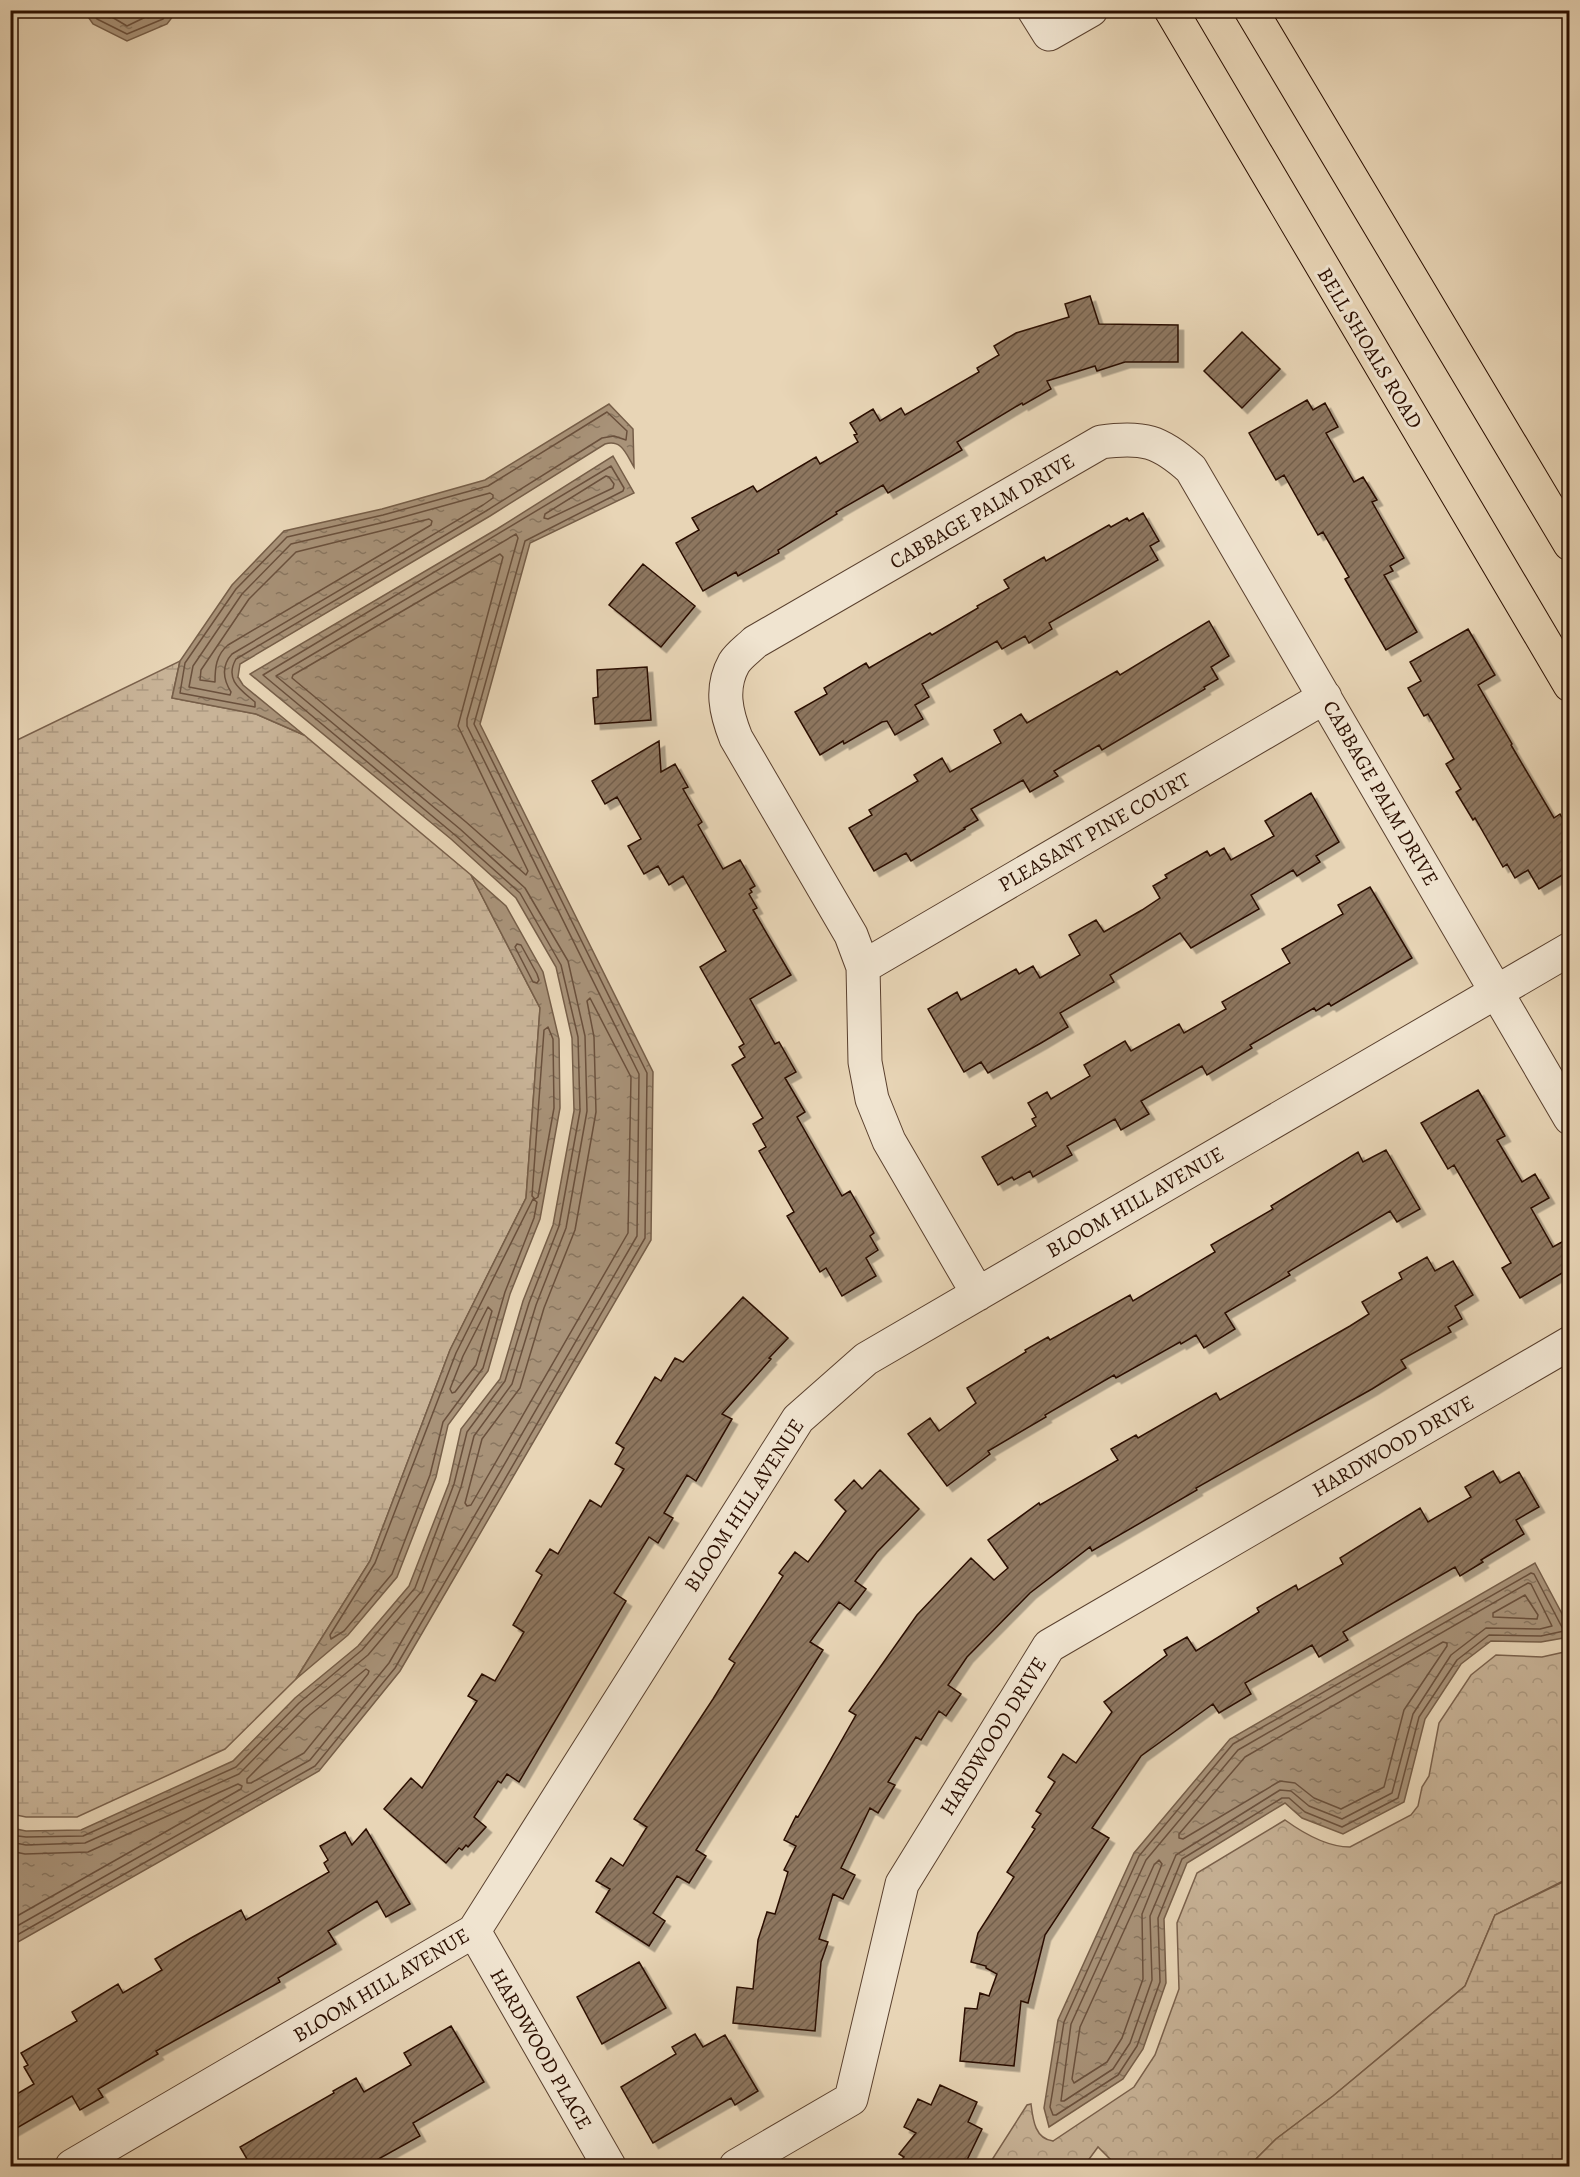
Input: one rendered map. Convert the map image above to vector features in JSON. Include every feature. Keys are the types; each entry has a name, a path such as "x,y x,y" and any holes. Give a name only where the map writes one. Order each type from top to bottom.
{"main road":[{"name":"BELL SHOALS ROAD","path":"1171,10 1569,685"},
{"path":"1251,10 1569,544"}],"street":[{"path":"1034,10 1048,34 1091,10"},
{"name":"CABBAGE PALM DRIVE","path":"978,1294 890,1141 872,1099 865,1062 863,967 851,935 736,738 727,714 725,686 735,662 755,642 1101,442 1126,438 1148,441 1171,452 1191,470 1569,1118"},
{"name":"PLEASANT PINE COURT","path":"863,967 1325,697"},
{"name":"BLOOM HILL AVENUE","path":"72,2166 474,1931 798,1419 866,1359 1569,949"},
{"name":"HARDWOOD DRIVE","path":"736,2166 851,2099 903,1884 1049,1646 1569,1343"},
{"name":"HARDWOOD PLACE","path":"474,1931 609,2166"}],"green space":[{"path":"180,661 172,698 256,714 304,735 471,875 540,1008 526,1198 450,1350 370,1561 296,1679 225,1749 77,1817 26,1817 11,1814 11,743"},
{"path":"1569,1651 1569,1878 1495,1915 1465,1986 1333,2096 1276,2139 1249,2166 1117,2166 1098,2147 1084,2166 988,2166 1027,2105 1031,2104 1034,2122 1039,2133 1042,2137 1053,2141 1134,2087 1155,2055 1179,1989 1177,1923 1197,1873 1285,1820 1324,1842 1350,1847 1411,1815 1418,1806 1422,1787 1429,1776 1439,1723 1471,1675 1496,1655 1542,1657"},
{"path":"1569,1879 1569,2166 1249,2166 1276,2139 1333,2096 1465,1986 1495,1915"}],"water":[{"path":"84,11 177,11 167,24 127,41 93,24"},
{"path":"609,404 633,429 634,467 620,446 605,444 490,516 240,664 238,677 243,685 304,735 256,714 172,698 180,661 232,585 284,531 382,509 485,480"},
{"path":"613,456 634,493 530,543 480,724 653,1072 651,1240 400,1671 319,1771 11,1946 11,1828 26,1831 81,1830 233,1761 295,1698 358,1646 409,1586 449,1483 461,1429 500,1379 523,1301 553,1225 574,1111 572,1038 556,967 516,898 451,839 250,674 497,529"},
{"path":"471,875 506,906 543,972 559,1039 560,1108 540,1219 510,1294 488,1371 448,1425 436,1477 397,1577 348,1635 296,1679 370,1561 450,1350 526,1198 540,1008"},
{"path":"1535,1563 1569,1627 1569,1637 1541,1642 1491,1641 1461,1664 1425,1719 1404,1802 1343,1834 1302,1818 1285,1803 1187,1863 1164,1919 1166,1983 1143,2049 1123,2079 1049,2127 1044,2108 1058,2020 1134,1853 1230,1739"}],"building":[{"path":"1090,296 1099,324 1178,325 1178,362 1125,362 1097,371 1095,366 1047,381 1051,389 1023,405 1022,403 957,442 962,450 888,493 883,485 836,512 837,514 778,550 779,553 738,576 736,572 703,591 676,543 699,530 692,518 753,486 757,492 816,457 820,464 858,442 854,435 857,434 850,423 873,409 880,421 901,408 905,415 979,372 977,368 999,355 994,346 1016,333 1069,317 1065,304"},
{"path":"1242,332 1280,369 1242,408 1204,371"},
{"path":"1307,400 1313,410 1325,403 1338,427 1326,433 1354,482 1363,477 1377,500 1372,502 1404,558 1390,566 1393,571 1384,575 1417,632 1386,650 1345,579 1349,577 1323,532 1318,535 1284,475 1276,480 1249,433"},
{"path":"1143,513 1159,541 1150,546 1158,560 1049,623 1052,629 1029,643 1025,636 1002,649 997,641 922,684 929,697 915,705 923,719 895,735 887,721 882,722 820,755 795,712 827,694 824,688 866,663 869,668 978,608 977,606 1009,588 1004,580 1044,557 1046,561 1109,525 1111,527 1127,518 1129,521"},
{"path":"643,564 695,606 661,647 609,605"},
{"path":"1209,621 1229,656 1211,667 1218,679 1204,687 1205,689 1102,750 1099,745 1054,771 1058,776 1030,792 1023,780 971,809 978,820 911,861 906,853 874,871 849,828 872,815 869,810 918,781 914,775 942,758 950,772 1001,743 994,730 1021,714 1027,723 1117,671 1120,675"},
{"path":"1468,629 1495,675 1478,685 1554,818 1560,814 1569,830 1569,871 1539,889 1528,870 1515,878 1507,864 1503,867 1475,818 1473,820 1456,792 1461,789 1446,764 1454,759 1428,714 1424,716 1408,688 1421,681 1410,662"},
{"path":"647,667 651,720 595,724 593,698 598,697 597,670"},
{"path":"659,741 661,772 675,764 688,787 683,789 702,822 698,825 723,869 740,860 755,886 750,889 752,892 749,894 757,908 753,910 791,975 750,999 775,1044 779,1042 796,1072 785,1078 805,1112 797,1117 842,1196 850,1191 874,1233 870,1236 878,1250 866,1258 876,1276 842,1296 826,1268 820,1272 787,1216 794,1212 759,1151 766,1147 753,1124 763,1118 732,1065 745,1057 739,1047 744,1044 700,967 726,951 683,876 669,885 658,866 644,874 628,846 641,839 617,797 605,804 592,781"},
{"path":"1311,793 1339,842 1316,856 1320,862 1297,876 1293,870 1251,895 1259,909 1191,948 1180,933 1110,975 1114,982 1060,1013 1068,1027 1041,1043 988,1073 981,1062 964,1072 928,1009 957,992 961,1000 1016,969 1019,974 1033,966 1040,978 1080,955 1069,935 1096,920 1104,932 1142,910 1160,898 1153,886 1167,878 1165,875 1207,851 1210,856 1224,848 1231,860 1274,836 1265,821"},
{"path":"1370,887 1412,958 1331,1006 1329,1003 1316,1011 1314,1008 1250,1045 1252,1048 1207,1075 1202,1066 1141,1101 1149,1114 1121,1130 1115,1119 1067,1146 1072,1155 1033,1177 1030,1171 1014,1180 1012,1177 998,1185 982,1157 1036,1126 1032,1119 1036,1117 1028,1103 1047,1092 1051,1099 1090,1076 1084,1065 1125,1041 1131,1051 1179,1024 1184,1033 1226,1009 1222,1002 1290,963 1282,949 1343,914 1338,905"},
{"path":"1478,1090 1505,1136 1497,1140 1522,1182 1535,1174 1549,1198 1531,1208 1553,1247 1569,1238 1569,1269 1520,1298 1502,1268 1511,1263 1454,1165 1448,1169 1421,1123"},
{"path":"1386,1150 1420,1209 1397,1222 1390,1211 1288,1272 1290,1275 1225,1313 1235,1329 1204,1348 1196,1335 1116,1378 1114,1375 988,1451 990,1454 947,1486 908,1434 930,1418 939,1431 976,1403 967,1388 1026,1352 1025,1350 1048,1337 1050,1340 1130,1295 1133,1301 1215,1252 1211,1245 1273,1209 1271,1206 1358,1152 1363,1162"},
{"path":"1427,1257 1435,1271 1453,1261 1473,1295 1455,1306 1462,1319 1448,1327 1451,1332 1401,1360 1406,1368 1372,1389 1196,1488 1197,1490 1092,1551 1090,1547 1030,1593 967,1657 948,1685 961,1694 946,1716 939,1711 921,1740 916,1737 888,1782 895,1785 878,1813 870,1808 841,1868 855,1875 843,1899 833,1894 819,1939 828,1942 821,1962 815,2031 733,2023 737,1987 753,1989 758,1940 767,1912 775,1914 788,1872 784,1870 796,1846 784,1840 856,1715 849,1711 917,1615 971,1558 994,1580 1008,1568 988,1540 1039,1503 1040,1505 1118,1460 1111,1449 1136,1435 1138,1438 1216,1393 1220,1400 1350,1326 1369,1314 1362,1302 1402,1279 1399,1273"},
{"path":"743,1297 788,1338 722,1414 732,1419 696,1481 687,1475 664,1513 673,1518 658,1543 649,1537 614,1593 626,1601 519,1782 507,1774 501,1783 498,1781 474,1817 486,1827 468,1847 466,1845 462,1850 459,1848 446,1863 384,1809 411,1778 422,1788 477,1701 468,1696 482,1674 495,1681 524,1632 513,1625 542,1575 536,1571 550,1549 558,1554 590,1500 601,1507 624,1469 615,1464 624,1448 616,1443 655,1377 661,1381 675,1358 683,1362"},
{"path":"880,1470 919,1509 877,1552 855,1581 866,1589 850,1610 839,1602 810,1642 823,1650 696,1850 706,1856 689,1883 677,1876 653,1913 665,1921 649,1946 596,1912 610,1889 596,1881 611,1858 623,1866 647,1827 634,1819 735,1663 729,1659 783,1576 779,1573 795,1552 808,1562 846,1511 835,1500 854,1480 862,1489"},
{"path":"1493,1471 1500,1483 1519,1472 1539,1507 1516,1520 1524,1534 1481,1560 1483,1562 1460,1576 1455,1567 1343,1632 1348,1640 1319,1657 1312,1645 1245,1683 1251,1694 1219,1713 1213,1704 1141,1756 1092,1828 1109,1838 1045,1935 1028,2003 1021,2001 1014,2066 960,2061 965,2008 977,2009 980,1993 989,1996 997,1974 986,1966 971,1962 978,1933 1014,1877 1007,1872 1035,1829 1032,1827 1041,1814 1036,1811 1055,1782 1048,1777 1063,1754 1076,1763 1112,1712 1104,1702 1167,1655 1164,1650 1187,1637 1196,1651 1259,1612 1257,1608 1296,1585 1298,1590 1343,1564 1340,1558 1420,1508 1428,1522 1471,1497 1465,1487"},
{"path":"366,1829 410,1904 386,1917 377,1901 328,1931 336,1944 278,1978 280,1982 156,2051 158,2054 98,2089 103,2097 80,2110 72,2096 10,2132 10,2098 34,2084 24,2067 28,2065 21,2053 77,2021 72,2012 118,1984 123,1993 162,1970 155,1959 241,1910 246,1920 329,1872 324,1863 328,1860 320,1846 345,1832 352,1845"},
{"path":"639,1962 666,2008 602,2044 577,1997"},
{"path":"451,2026 484,2082 413,2123 420,2136 366,2166 251,2166 240,2147 356,2078 364,2092 411,2065 404,2053"},
{"path":"695,2034 703,2047 725,2035 758,2091 735,2105 731,2098 653,2143 621,2087 676,2054 672,2047"},
{"path":"940,2085 977,2102 968,2122 982,2129 964,2166 896,2166 904,2157 899,2154 916,2133 904,2127 918,2099 931,2105"}]}
